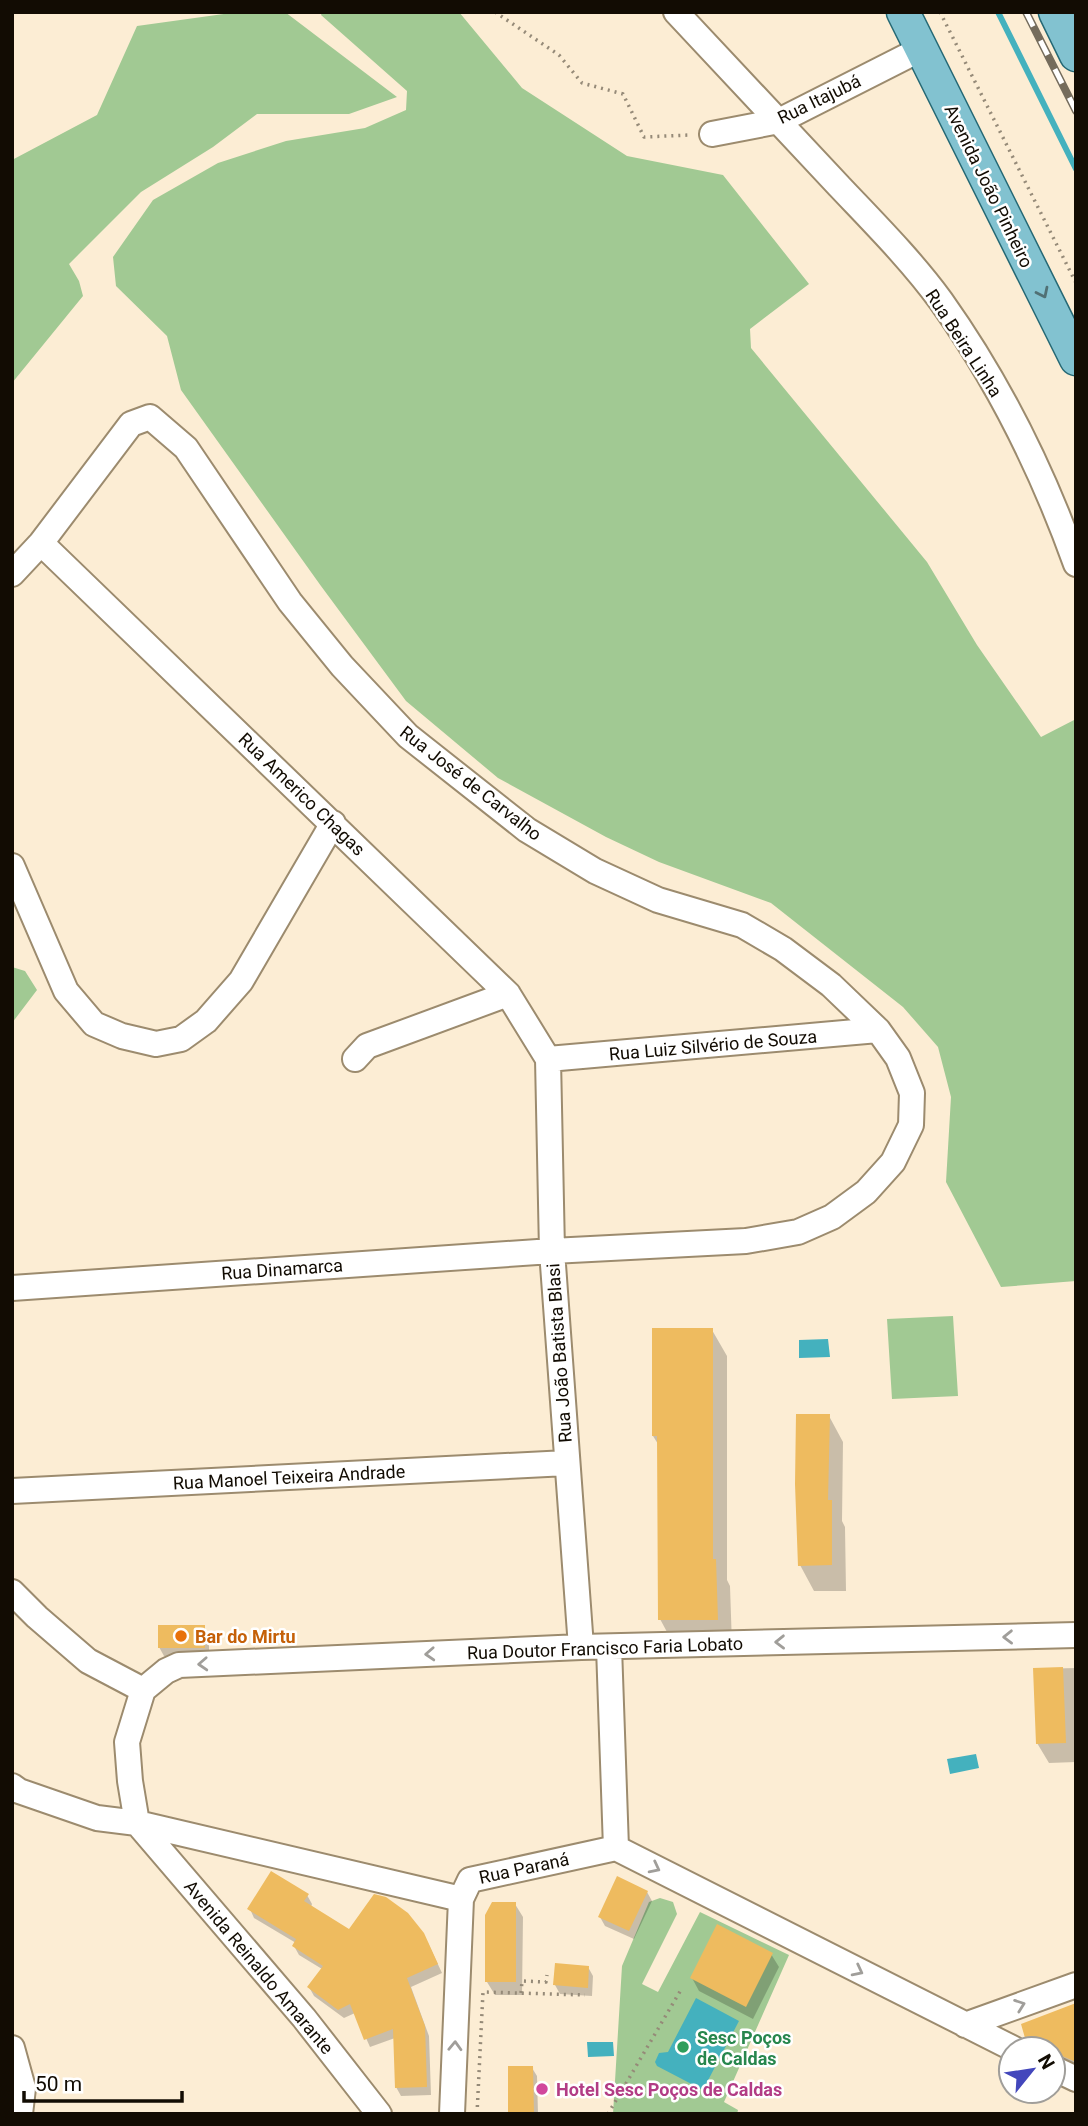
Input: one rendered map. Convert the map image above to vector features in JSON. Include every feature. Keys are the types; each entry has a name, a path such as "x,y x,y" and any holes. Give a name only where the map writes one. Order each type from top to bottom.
{"main road":[{"name":"Avenida João Pinheiro","path":"903,12 1074,350"},
{"path":"1055,12 1076,55"}],"street":[{"name":"Rua Beira Linha","path":"676,12 887,237 940,301 989,379 1026,446 1055,508 1076,564"},
{"name":"Rua Itajubá","path":"712,134 779,121 921,49"},
{"name":"Rua José de Carvalho","path":"41,543 131,424 150,417 186,448 290,602 342,666 408,736 527,830 595,871 658,900 742,925 783,949 831,985 878,1030 898,1058 912,1093 911,1125 893,1162 866,1192 832,1217 798,1232 746,1241 552,1251"},
{"path":"12,574 41,543"},
{"name":"Rua Americo Chagas","path":"41,543 508,994 548,1059"},
{"path":"12,866 66,990 94,1024 122,1036 156,1044 181,1039 206,1021 242,981 332,823"},
{"path":"355,1059 367,1046 508,994"},
{"name":"Rua Luiz Silvério de Souza","path":"548,1059 878,1030"},
{"name":"Rua João Batista Blasi","path":"548,1059 552,1251 581,1647"},
{"name":"Rua Dinamarca","path":"12,1288 552,1251"},
{"name":"Rua Manoel Teixeira Andrade","path":"12,1491 567,1463"},
{"path":"12,1592 88,1661 143,1690 127,1742 136,1823"},
{"name":"Rua Doutor Francisco Faria Lobato","path":"143,1690 166,1671 179,1665 581,1647 1076,1635"},
{"path":"609,1647 615,1848 997,2041"},
{"name":"Rua Paraná","path":"12,1786 19,1791 97,1818 136,1823 461,1899 470,1880 615,1848"},
{"name":"Avenida Reinaldo Amarante","path":"136,1823 304,2018 379,2114"},
{"path":"452,2114 461,1899"},
{"path":"965,2025 1076,1985"},
{"path":"12,2048 23,2088 20,2114"}],"path":[{"path":"495,12 559,55 582,83 623,94 644,137 712,134"},
{"path":"940,12 1076,283"},
{"path":"521,1993 522,1981 546,1982 547,1975"},
{"path":"607,2114 682,1988"},
{"path":"477,2114 483,1992 585,1995"}],"green space":[{"path":"238,12 285,12 397,97 349,114 257,114 213,147 141,192 69,264 79,281 83,296 12,383 12,160 97,115 137,26"},
{"path":"322,12 459,12 522,88 627,156 723,175 809,284 750,329 751,348 927,562 977,645 1041,737 1076,719 1076,1281 1001,1287 946,1182 951,1097 938,1047 903,1007 771,903 659,862 606,837 498,778 406,701 181,390 167,336 116,286 113,257 153,200 218,163 286,141 365,128 406,110 407,91 321,15"},
{"path":"12,967 25,971 37,990 12,1023"},
{"path":"953,1316 958,1396 892,1399 887,1319"},
{"name":"Sesc Poços de Caldas","path":"660,1898 673,1902 677,1914 642,1984 658,1992 700,1912 789,1955 724,2102 738,2110 737,2114 613,2114 622,1966 649,1902"}],"water":[{"path":"828,1339 830,1357 799,1358 799,1340"},
{"path":"976,1754 979,1768 950,1774 947,1759"},
{"path":"696,1998 739,2021 703,2090 657,2066 655,2062 659,2053 668,2052"},
{"path":"587,2042 613,2042 614,2056 588,2057"}],"building":[{"path":"652,1328 713,1328 713,1559 716,1559 718,1620 658,1620 657,1436 652,1436"},
{"path":"796,1414 830,1414 828,1500 832,1500 832,1565 798,1566"},
{"name":"Bar do Mirtu","path":"158,1625 205,1625 205,1648 158,1648"},
{"path":"1063,1667 1066,1743 1036,1744 1033,1668"},
{"path":"271,1871 309,1894 304,1901 349,1929 374,1894 386,1897 408,1913 424,1933 438,1964 407,1978 425,2026 427,2087 395,2088 393,2029 364,2040 350,2004 338,2010 307,1987 323,1966 292,1946 296,1939 247,1909"},
{"path":"617,1876 648,1891 629,1931 598,1917"},
{"path":"492,1902 516,1902 516,1982 485,1982 485,1915"},
{"path":"717,1924 773,1953 746,2007 690,1978"},
{"path":"555,1963 589,1966 588,1988 553,1985"},
{"path":"1076,2003 1076,2062 1067,2058 1067,2035 1024,2035 1021,2024"},
{"path":"508,2066 533,2066 534,2114 508,2114"}],"waterway":[{"path":"998,12 1076,169"}],"railway":[{"path":"1026,12 1076,111"}],"place":[{"name":"Bar do Mirtu","path":"181,1636"},
{"name":"Sesc Poços de Caldas","path":"683,2047"},
{"name":"Hotel Sesc Poços de Caldas","path":"542,2089"}]}
